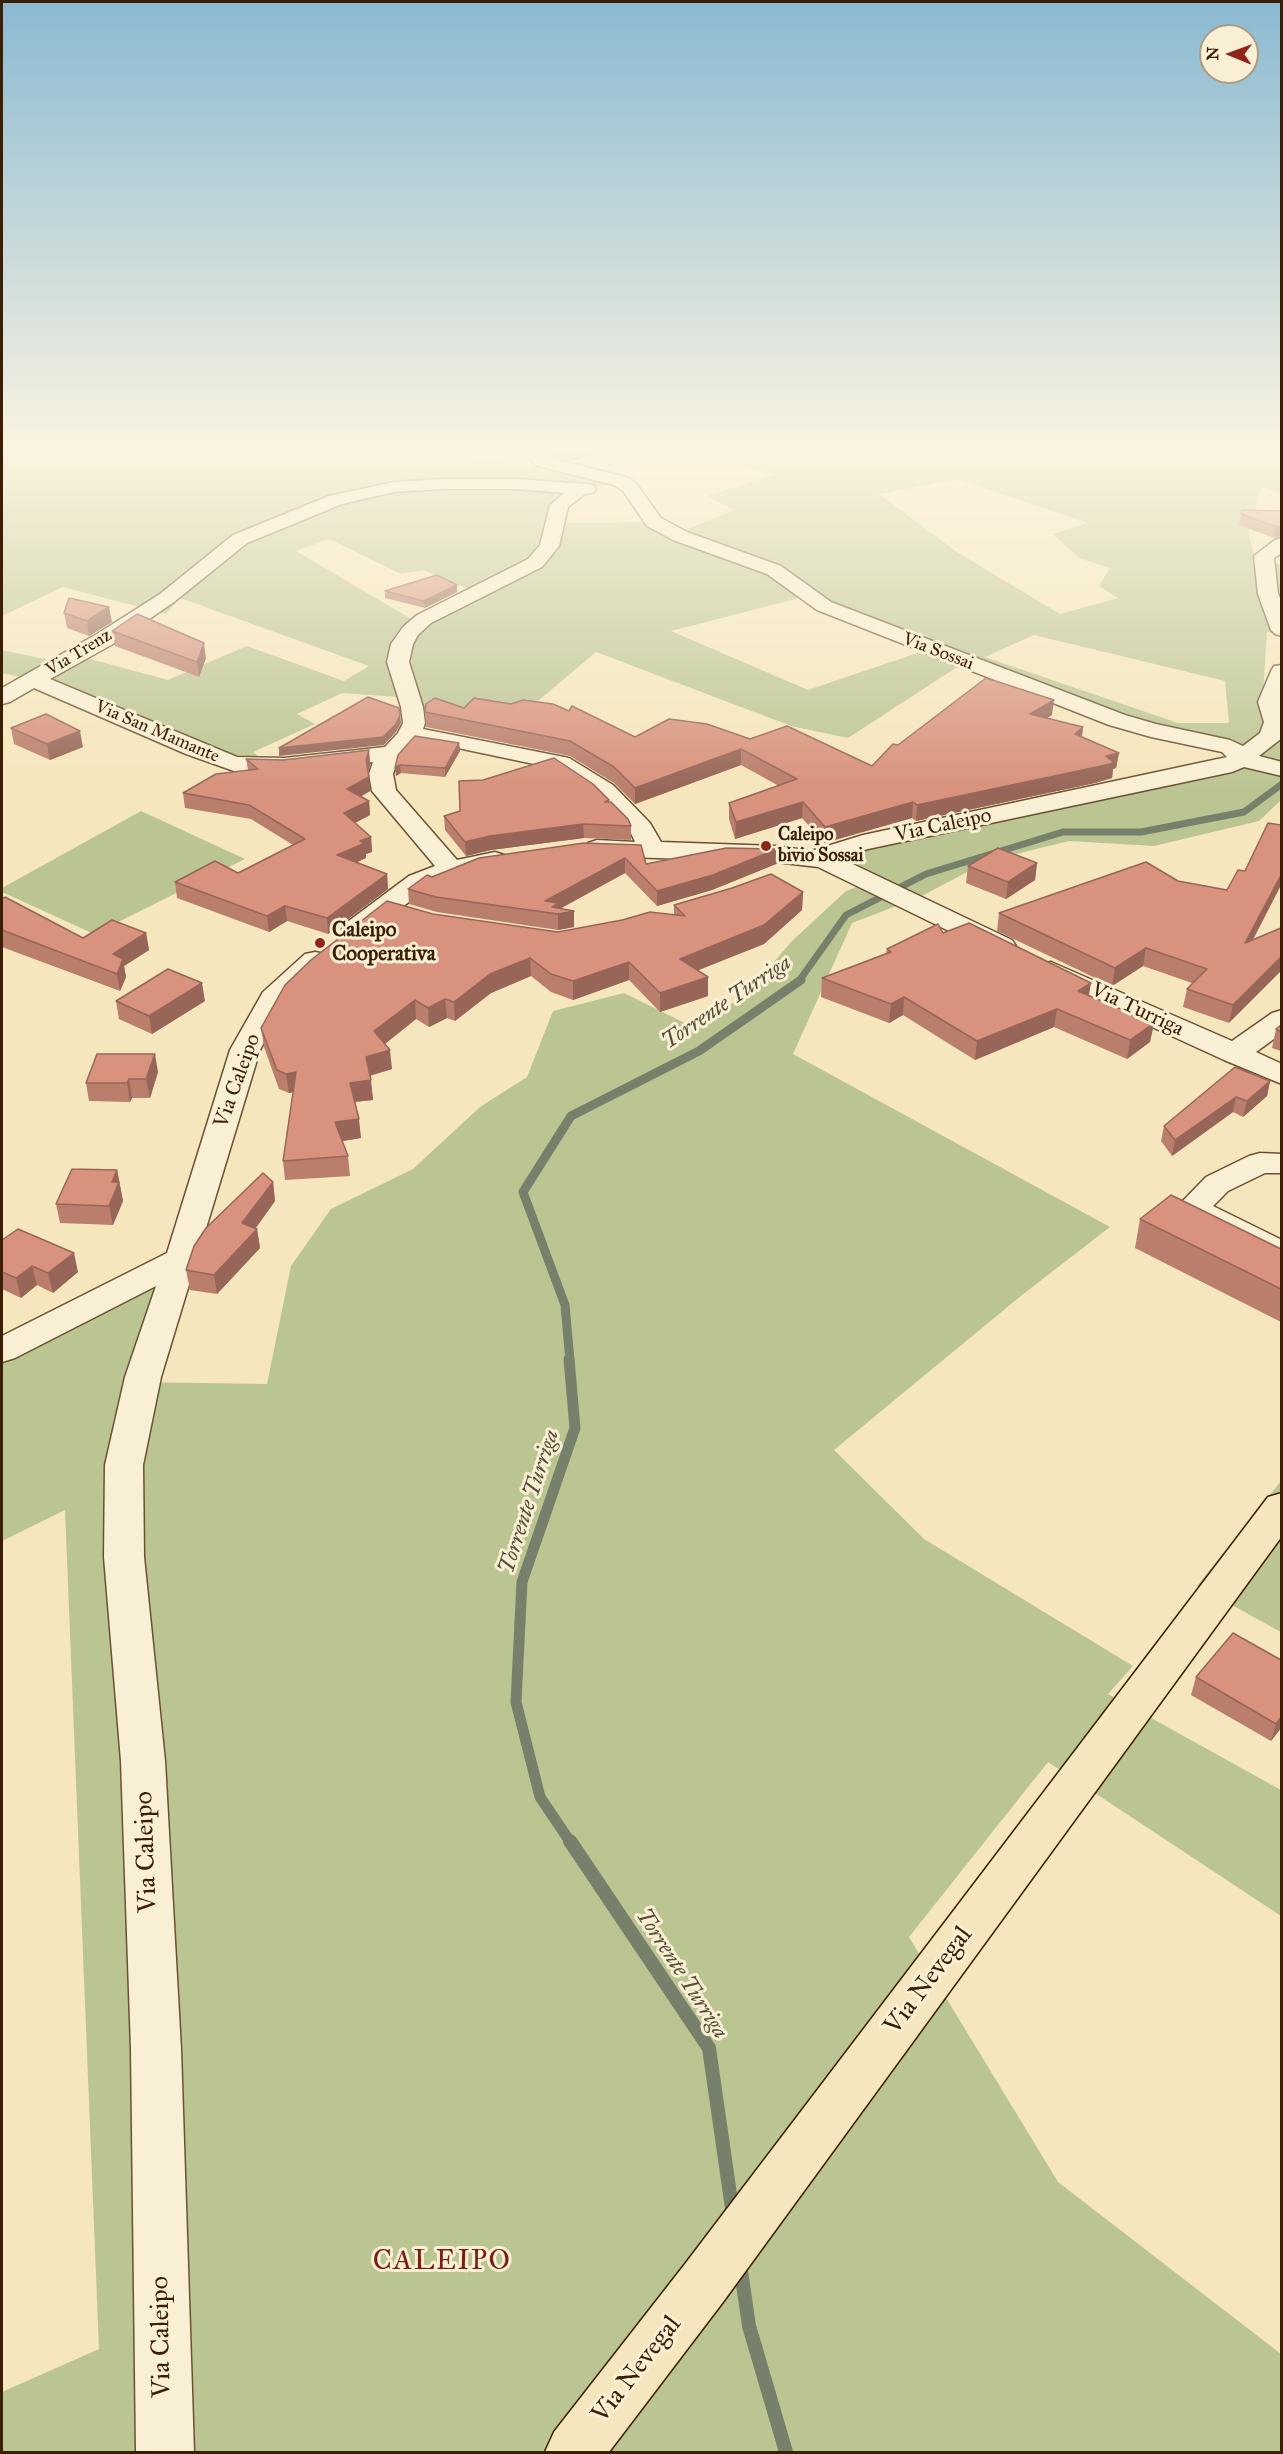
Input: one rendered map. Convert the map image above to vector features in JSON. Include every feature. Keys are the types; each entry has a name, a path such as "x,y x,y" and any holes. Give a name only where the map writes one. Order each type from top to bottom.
{"main road":[{"name":"Via Nevegal","path":"574,2452 794,2163 1281,1507"}],"street":[{"name":"Via Trenz","path":"2,697 105,639 167,598 212,562"},
{"path":"450,869 384,791 381,774 386,760 401,744 414,723 398,662 402,644 410,631 424,619 501,583 536,562"},
{"name":"Via Sossai","path":"751,562 774,570 824,606 919,645 1117,720 1151,730 1230,747 1260,764"},
{"path":"1265,562 1268,594 1281,630"},
{"path":"1260,764 1275,722 1269,702 1281,671"},
{"name":"Via San Mamante","path":"34,680 194,750 234,764 284,765 434,736 561,764 604,790 641,828 651,849"},
{"name":"Via Caleipo","path":"165,2452 155,2037 143,1761 124,1557 124,1466 143,1377 182,1260 245,1050 273,998 302,970 399,912 418,882 450,869 584,848 651,849 812,858 863,843 1237,763 1260,764"},
{"path":"774,878 812,858"},
{"name":"Via Turriga","path":"812,858 835,864 1116,1001 1281,1075"},
{"path":"1234,1054 1281,1019"},
{"path":"1281,1164 1260,1163 1217,1184 1192,1208 1281,1254"},
{"path":"2,1350 182,1260"}],"green space":[{"path":"2,562 314,562 413,620 473,591 423,570 401,574 375,562 973,562 1060,614 1118,598 1099,586 1110,568 1090,562 1271,562 1281,565 1281,633 1267,632 1263,693 1281,699 1281,800 1259,821 1154,846 1069,841 988,861 920,897 852,923 793,1054 1110,1227 1022,1295 834,1450 924,1539 1133,1666 1108,1694 1281,1790 1281,1916 1048,1762 909,1937 1058,2182 1281,2354 1281,2452 2,2452 2,2392 99,2349 65,1510 2,1541 2,1348 24,1333 164,1260 136,1382 267,1384 291,1266 331,1209 413,1169 480,1107 527,1077 553,1011 624,993 695,1028 746,994 792,941 846,891 875,880 826,857 1235,757 1230,743 1167,732 968,660 848,738 791,726 596,652 539,700 499,710 412,707 412,698 342,693 297,714 315,724 253,752 259,757 220,767 34,680 2,673 2,650 63,663 79,656 168,680 247,646 344,681 369,666 180,598 166,614 63,587 2,616","holes":["815,594 932,648 808,690 671,631","1034,635 1225,681 1229,723 1178,723 985,657"]},
{"path":"141,811 245,859 94,934 2,892 2,888"},
{"path":"1281,1481 1281,1632 1197,1586"}],"building":[{"path":"437,575 457,585 424,601 385,591"},
{"path":"69,598 109,607 87,621 64,613"},
{"path":"137,614 204,643 197,662 112,631"},
{"path":"986,678 1054,700 1030,714 1083,727 1075,734 1119,753 1106,756 1114,763 917,805 913,802 825,827 803,802 736,822 729,803 797,779 741,749 635,788 614,767 570,741 425,712 426,704 435,698 464,708 474,698 511,704 523,700 553,704 569,711 572,706 635,737 669,719 707,724 750,739 787,726 872,766 893,744 898,745"},
{"path":"368,697 399,708 400,715 396,724 383,737 279,748"},
{"path":"46,714 80,731 47,744 11,728"},
{"path":"415,736 459,743 445,768 400,765 395,768 398,755"},
{"path":"369,750 366,760 369,777 347,789 369,801 344,813 371,837 360,841 365,843 337,855 387,874 327,918 285,906 267,916 175,882 215,861 238,873 305,839 249,805 183,793 216,774 258,769 246,759 283,760"},
{"path":"554,758 593,784 609,800 605,802 611,802 628,819 631,826 583,824 490,836 465,842 444,816 460,811 459,781 483,780"},
{"path":"1268,823 1281,825 1281,875 1245,943 1281,928 1281,957 1233,1005 1187,989 1207,969 1146,948 1115,968 999,913 1146,862 1178,881 1227,890 1238,870 1245,871"},
{"path":"584,843 641,845 646,864 726,848 777,849 713,875 657,891 625,858 545,901 559,903 552,907 574,911 558,914 436,897 408,889 427,875 432,877 479,858"},
{"path":"998,848 1037,863 1008,882 968,866"},
{"path":"771,874 803,892 764,925 680,959 708,977 660,993 629,962 573,981 551,974 530,958 490,974 454,1002 445,999 428,1008 415,1000 374,1031 390,1050 366,1057 371,1080 350,1083 359,1119 335,1122 348,1156 283,1161 296,1072 286,1074 277,1070 261,1028 285,985 311,960 387,901 433,914 558,932 622,920 650,912 685,916 674,905"},
{"path":"5,897 83,938 112,920 146,933 113,954 123,959 117,974 2,930 2,899"},
{"path":"969,923 1091,983 1078,991 1154,1023 1130,1040 1057,1009 977,1041 904,997 891,1004 822,978 891,952 887,949 938,924 943,933"},
{"path":"168,969 202,983 149,1016 116,1001"},
{"path":"97,1054 155,1054 146,1079 129,1079 127,1083 86,1083"},
{"path":"1235,1067 1270,1081 1247,1101 1236,1097 1175,1140 1164,1126"},
{"path":"72,1169 117,1170 112,1182 119,1182 109,1206 56,1204"},
{"path":"263,1173 273,1182 242,1223 257,1229 214,1275 186,1270 194,1246 206,1228"},
{"path":"1171,1195 1281,1249 1281,1289 1140,1219"},
{"path":"18,1229 74,1253 48,1273 32,1266 16,1278 2,1272 2,1240"},
{"path":"1233,1633 1281,1660 1281,1717 1276,1724 1196,1677"}],"waterway":[{"name":"Torrente Turriga","path":"799,981 846,915 926,874 1063,832 1141,832 1244,812 1282,784"},
{"name":"Torrente Turriga","path":"570,1361 565,1305 523,1192 571,1116 699,1051 801,980"},
{"name":"Torrente Turriga","path":"569,1359 575,1428 522,1582 516,1702 540,1797 571,1843"},
{"name":"Torrente Turriga","path":"570,1841 709,2048 733,2215"},
{"name":"Torrente Turriga","path":"740,2264 749,2326 786,2452"}],"place":[{"name":"Caleipo bivio Sossai","path":"766,846"},
{"name":"Caleipo Cooperativa","path":"320,943"}],"district":[{"name":"CALEIPO","path":"442,2262"}]}
